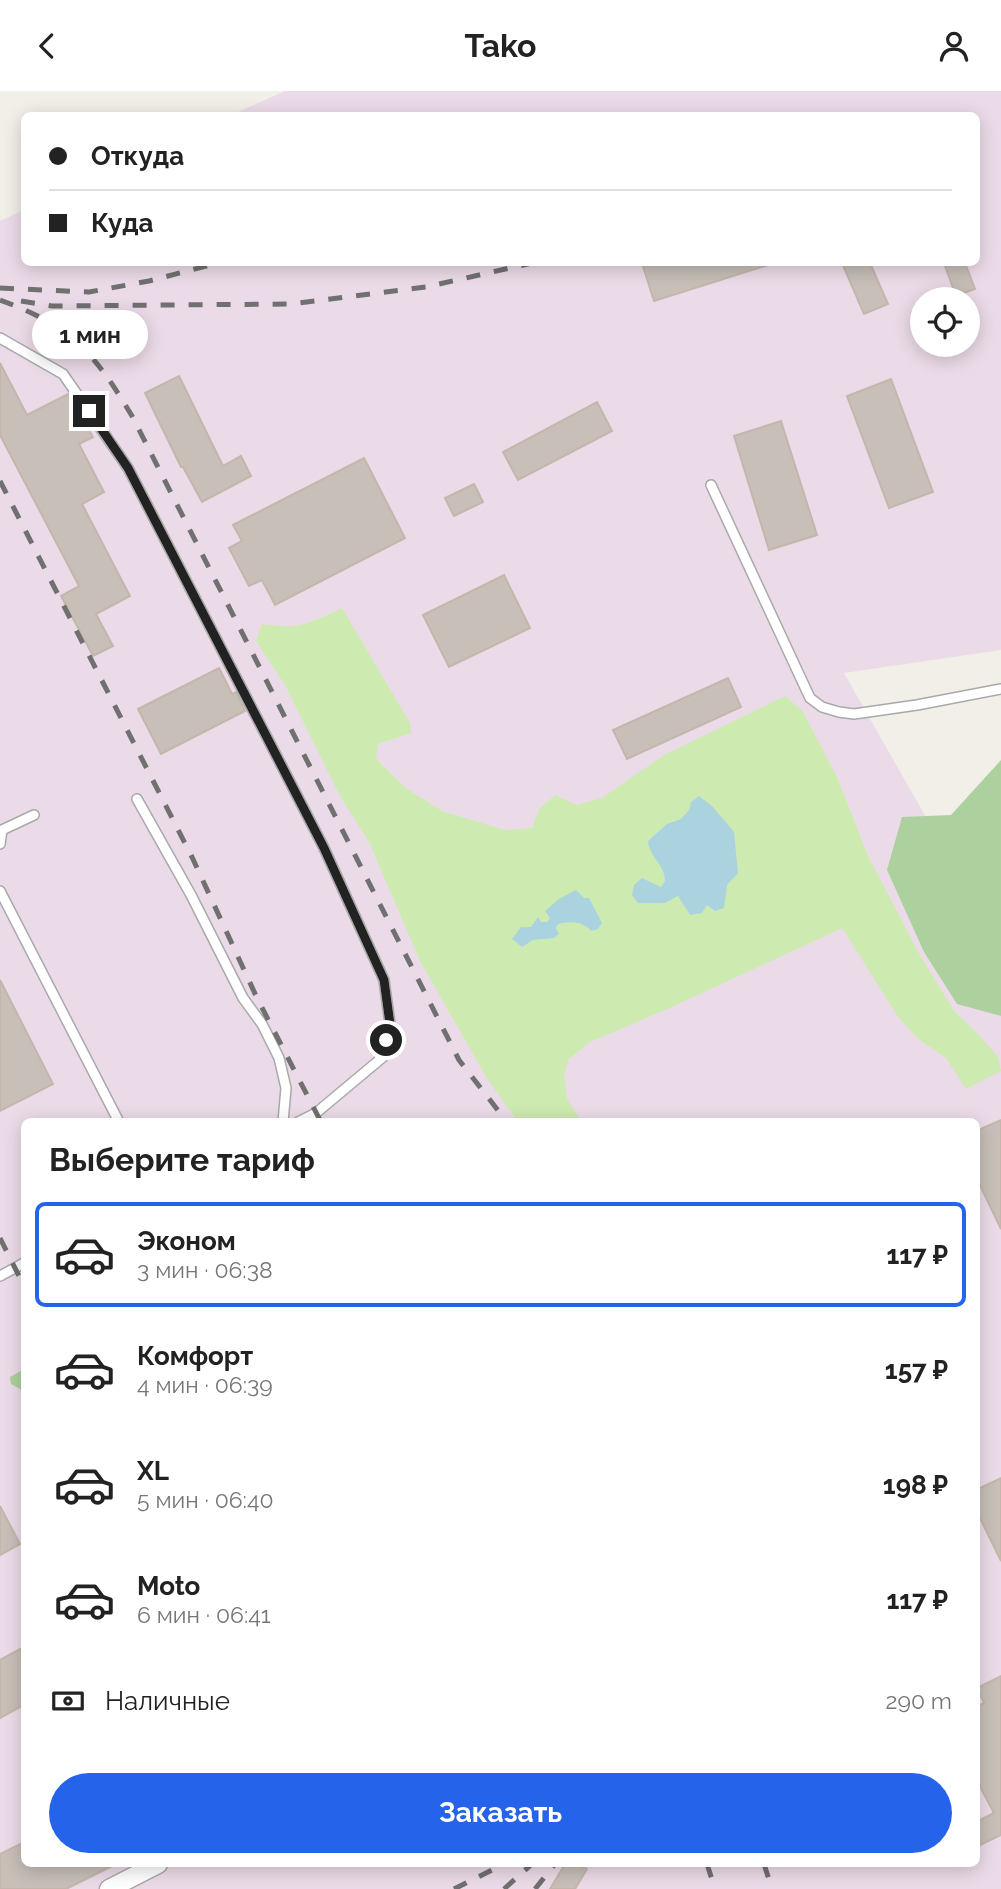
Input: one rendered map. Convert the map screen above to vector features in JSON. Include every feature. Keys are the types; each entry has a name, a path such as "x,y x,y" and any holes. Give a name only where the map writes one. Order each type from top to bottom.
{"street":[{"path":"109,1889 152,1867"}],"lane":[{"path":"0,338 63,374 128,468 324,848 384,980 390,1024 383,1057 316,1113 306,1118"},
{"path":"711,485 810,698 822,707 854,713 917,705 1001,689"},
{"path":"137,799 191,895 243,998 262,1024 279,1058 286,1088 283,1118"},
{"path":"0,844 2,830 34,815"},
{"path":"0,891 117,1118"},
{"path":"0,1276 21,1265"}],"shaded area":[{"path":"285,91 1001,91 1001,650 844,673 1001,949 1001,1889 0,1889 0,221 21,211 21,266 980,266 980,112 238,112"}],"green space":[{"path":"342,608 410,723 411,733 378,744 376,759 407,789 442,811 505,830 532,828 539,809 555,795 577,805 602,798 664,755 785,696 802,710 837,777 868,856 921,957 954,1011 998,1057 1001,1071 966,1089 946,1058 917,1038 898,1017 842,928 588,1043 568,1060 564,1076 567,1099 579,1118 515,1118 488,1080 420,961 369,842 340,796 285,685 256,641 262,624 295,626"},
{"path":"1001,760 1001,1016 957,1004 924,952 887,870 902,817 951,815"},
{"path":"21,1371 21,1391 11,1384 10,1377"}],"water":[{"path":"699,796 712,806 734,832 738,873 727,885 724,908 715,911 707,905 702,913 690,915 678,896 665,903 638,903 632,895 634,885 642,878 661,887 665,881 648,841 667,824 681,819 689,810 691,802"},
{"path":"576,890 584,898 589,898 602,923 598,929 591,931 580,924 567,922 558,924 556,928 559,934 554,938 533,940 522,947 512,939 521,927 531,927 538,917 541,922 547,922 550,918 545,911"}],"building":[{"path":"643,266 765,266 654,301"},
{"path":"843,266 871,266 888,304 864,314"},
{"path":"945,266 966,266 974,287 953,287"},
{"path":"0,363 27,415 68,394 93,437 79,444 104,492 82,504 130,596 96,614 113,646 93,656 61,596 79,586 0,435"},
{"path":"179,376 223,466 241,456 251,476 202,502 181,467 145,393"},
{"path":"891,379 933,492 889,508 847,396"},
{"path":"597,402 612,431 518,480 503,452"},
{"path":"781,421 817,535 769,550 734,436"},
{"path":"364,458 405,538 275,605 262,580 249,586 229,548 242,541 233,525"},
{"path":"474,484 483,502 454,516 445,498"},
{"path":"504,575 530,628 449,667 423,615"},
{"path":"219,668 232,694 236,692 245,711 161,754 138,709"},
{"path":"728,678 741,707 627,759 613,730"},
{"path":"0,980 53,1084 0,1111"},
{"path":"1001,1120 1001,1229 980,1185 980,1129"},
{"path":"1001,1478 1001,1561 980,1518 980,1488"},
{"path":"0,1506 20,1544 0,1555"},
{"path":"21,1649 21,1707 0,1718 0,1660"},
{"path":"1001,1676 1001,1835 980,1845 980,1820 994,1813 980,1787 980,1705 984,1703 980,1686"},
{"path":"21,1844 21,1867 110,1867 66,1889 0,1889 0,1854"},
{"path":"563,1867 587,1869 575,1889 550,1889"}],"railway":[{"path":"0,288 89,292 149,281 206,266"},
{"path":"21,301 52,306 290,304 426,287 519,266"},
{"path":"0,300 45,320 78,344 105,375 132,416 459,1060 504,1118"},
{"path":"0,481 192,857 257,998 319,1118"},
{"path":"0,1238 21,1280"},
{"path":"454,1889 498,1867"},
{"path":"504,1889 529,1867"},
{"path":"535,1889 553,1867"},
{"path":"708,1867 715,1889"},
{"path":"765,1867 772,1889"}],"route":[{"path":"89,411 128,468 324,848 384,980 390,1024 386,1040"}]}
